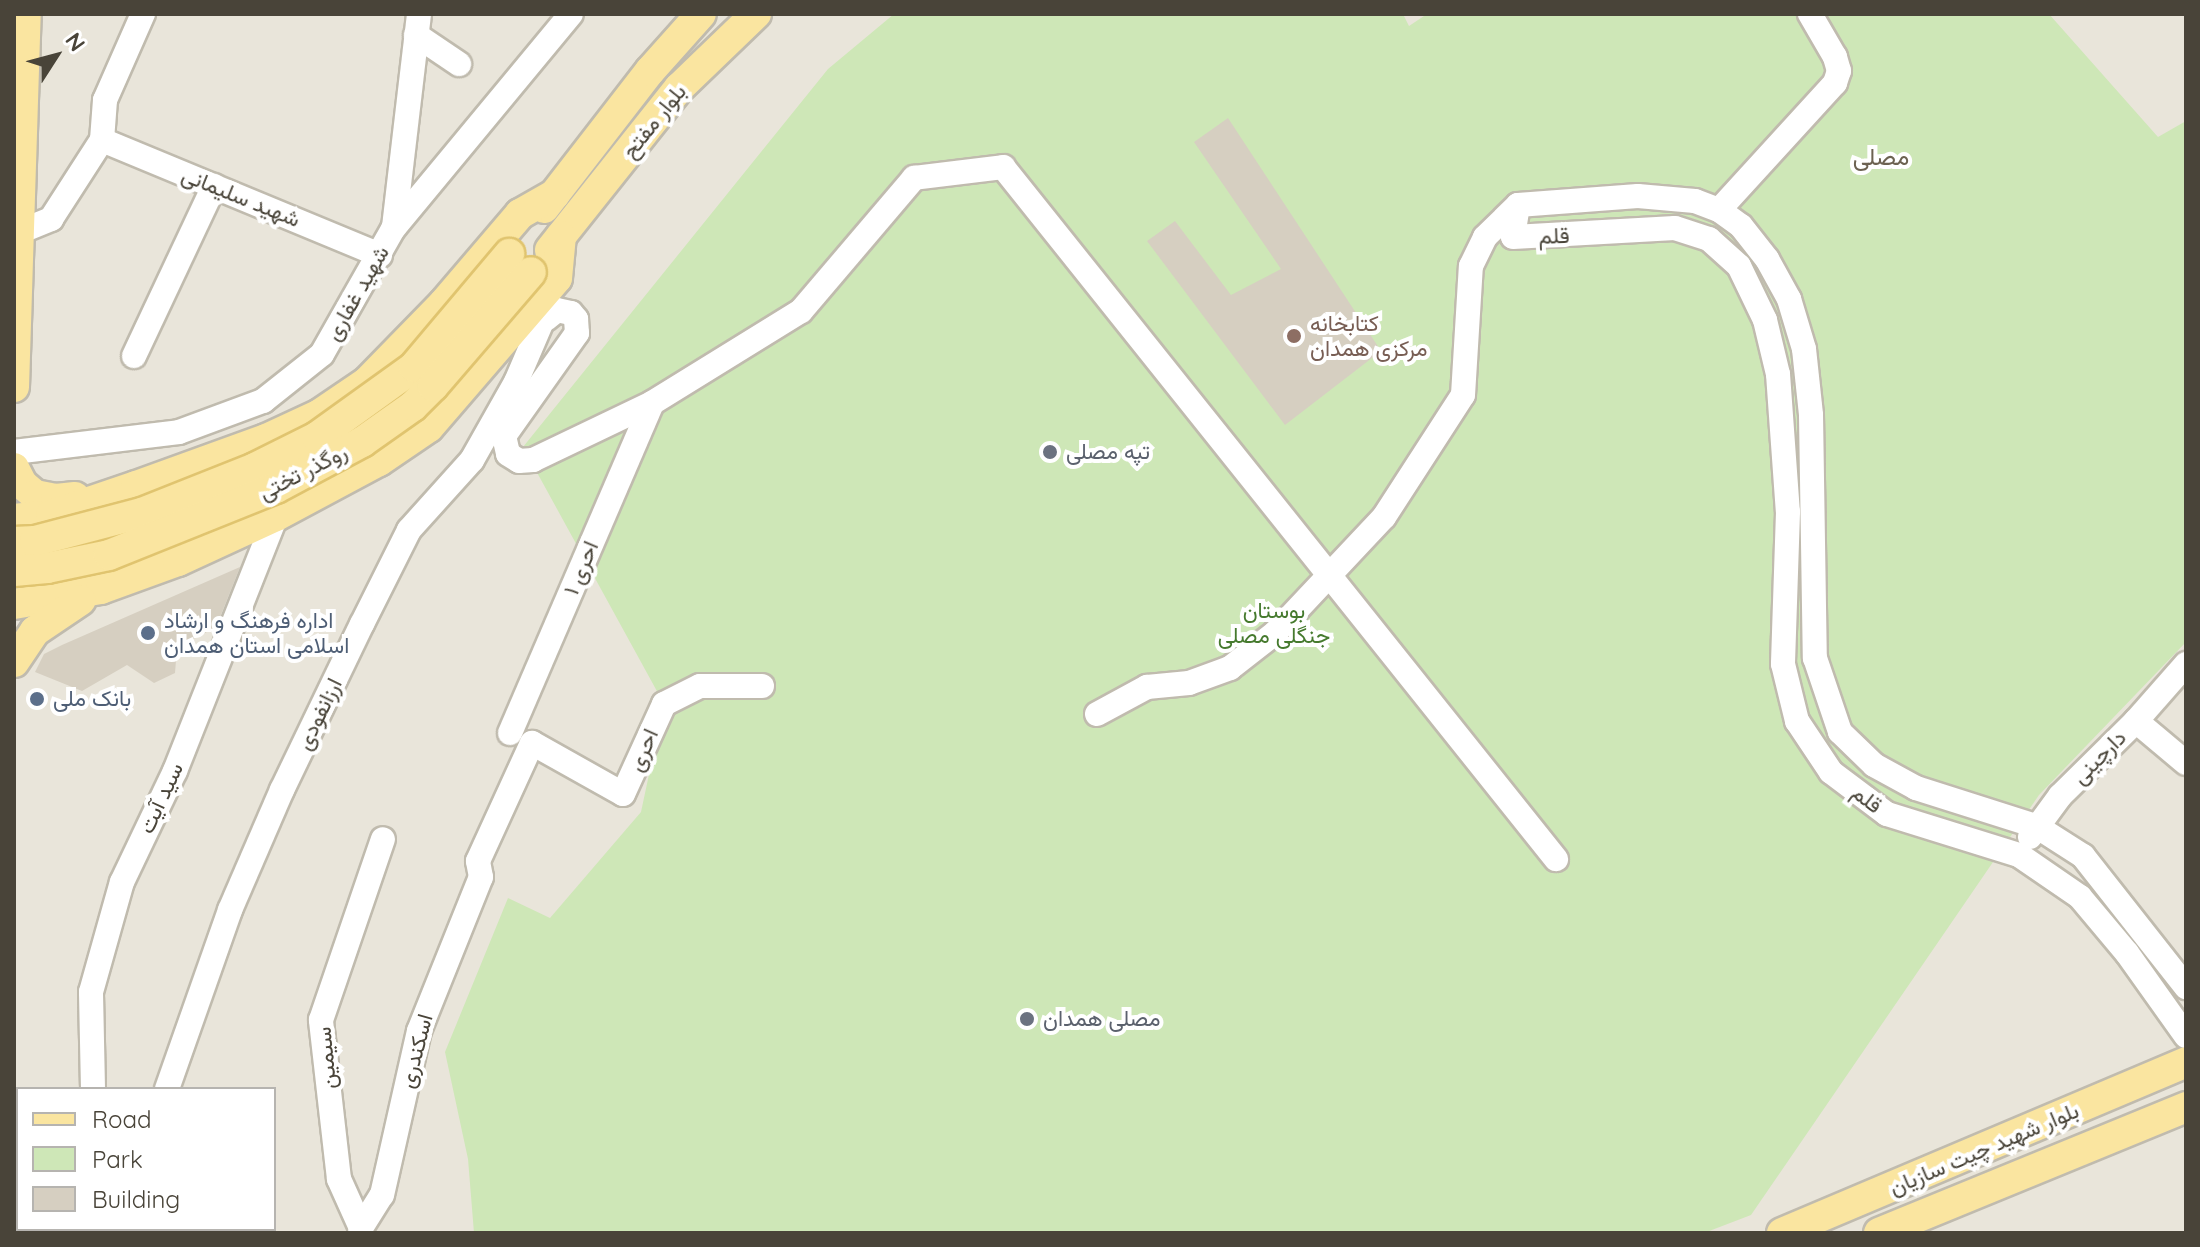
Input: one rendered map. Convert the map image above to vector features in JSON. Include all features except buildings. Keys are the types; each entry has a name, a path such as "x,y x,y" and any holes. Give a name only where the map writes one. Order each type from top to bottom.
{"main road":[{"path":"14,387 26,14"},
{"name":"بلوار مفتح","path":"532,268 555,194 650,71 701,14"},
{"name":"بلوار مفتح","path":"532,268 679,88 756,14"},
{"path":"14,519 51,515 136,486 266,439 320,414 367,382 444,303 520,214 555,194"},
{"path":"14,604 101,589 178,561 276,516 379,461 429,427 532,268"},
{"name":"روگذر تختی","path":"14,542 35,541 142,513 255,468 317,437 414,367 532,268"},
{"name":"روگذر تختی","path":"14,571 47,568 109,555 276,488 362,442 413,406 433,386 532,268"},
{"path":"14,468 28,490 45,498 72,498 136,486"},
{"path":"51,515 34,534 27,554 36,581 57,599"},
{"path":"14,662 26,641 45,623 101,589"},
{"name":"بلوار شهید چیت سازیان","path":"1782,1233 2186,1062"},
{"name":"بلوار شهید چیت سازیان","path":"1879,1233 2186,1107"}],"street":[{"path":"19,232 51,219 102,140 105,100 143,14"},
{"name":"شهید غفاری","path":"14,452 179,432 263,401 322,354 393,229 571,14"},
{"path":"1719,210 1835,83 1839,71 1835,57 1810,14"},
{"path":"393,229 418,25"},
{"path":"418,25 459,64"},
{"name":"شهید سلیمانی","path":"102,140 380,255"},
{"path":"546,319 557,310 571,313 576,319 577,333 504,436 505,448 512,458 519,461 533,460 652,403 801,311 914,178 1003,167 1556,859"},
{"path":"134,356 214,186"},
{"name":"قلم","path":"2186,987 2083,856 2036,826 1916,788 1874,765 1840,732 1815,658 1811,415 1804,349 1789,299 1767,259 1741,226 1719,210 1695,201 1638,196 1518,205 1513,237 1675,228 1709,239 1739,266 1765,320 1778,374 1788,512 1783,664 1797,721 1831,772 1887,814 2019,855 2080,897 2127,953 2186,1036"},
{"path":"1097,714 1147,687 1189,683 1230,668 1275,633 1384,517 1463,395 1471,266 1485,237 1518,205"},
{"name":"ارزانفودی","path":"168,1087 230,910 282,790 362,624 409,530 472,460 546,319 532,268"},
{"name":"احری ۱","path":"481,877 478,861 521,738 652,403"},
{"name":"سید آیت","path":"93,1087 91,992 122,882 175,771 276,516"},
{"name":"دارچینی","path":"2019,855 2036,826 2060,796 2136,721 2186,664"},
{"name":"احری","path":"521,738 623,794 664,704 700,686 762,686"},
{"path":"2136,721 2186,763"},
{"name":"سیمین","path":"360,1230 339,1179 321,1020 383,839"},
{"name":"اسکندری","path":"360,1230 382,1195 419,1031 481,877"}],"shaded area":[{"name":"بوستان جنگلی مصلی","path":"14,14 2186,14 2186,1233 14,1233"}],"green space":[{"name":"بوستان جنگلی مصلی","path":"894,14 1403,14 1409,26 1427,14 2049,14 2158,137 2186,121 2186,642 2039,795 1751,1215 1704,1233 474,1233 468,1159 445,1052 508,898 550,918 641,812 664,704 523,447 828,69"}],"place":[{"name":"کتابخانه مرکزی همدان","path":"1294,336"},
{"name":"تپه مصلی","path":"1050,452"},
{"name":"اداره فرهنگ و ارشاد اسلامی استان همدان","path":"148,633"},
{"name":"بانک ملی","path":"37,699"},
{"name":"مصلی همدان","path":"1027,1019"}],"district":[{"name":"مصلی","path":"1881,157"}]}
